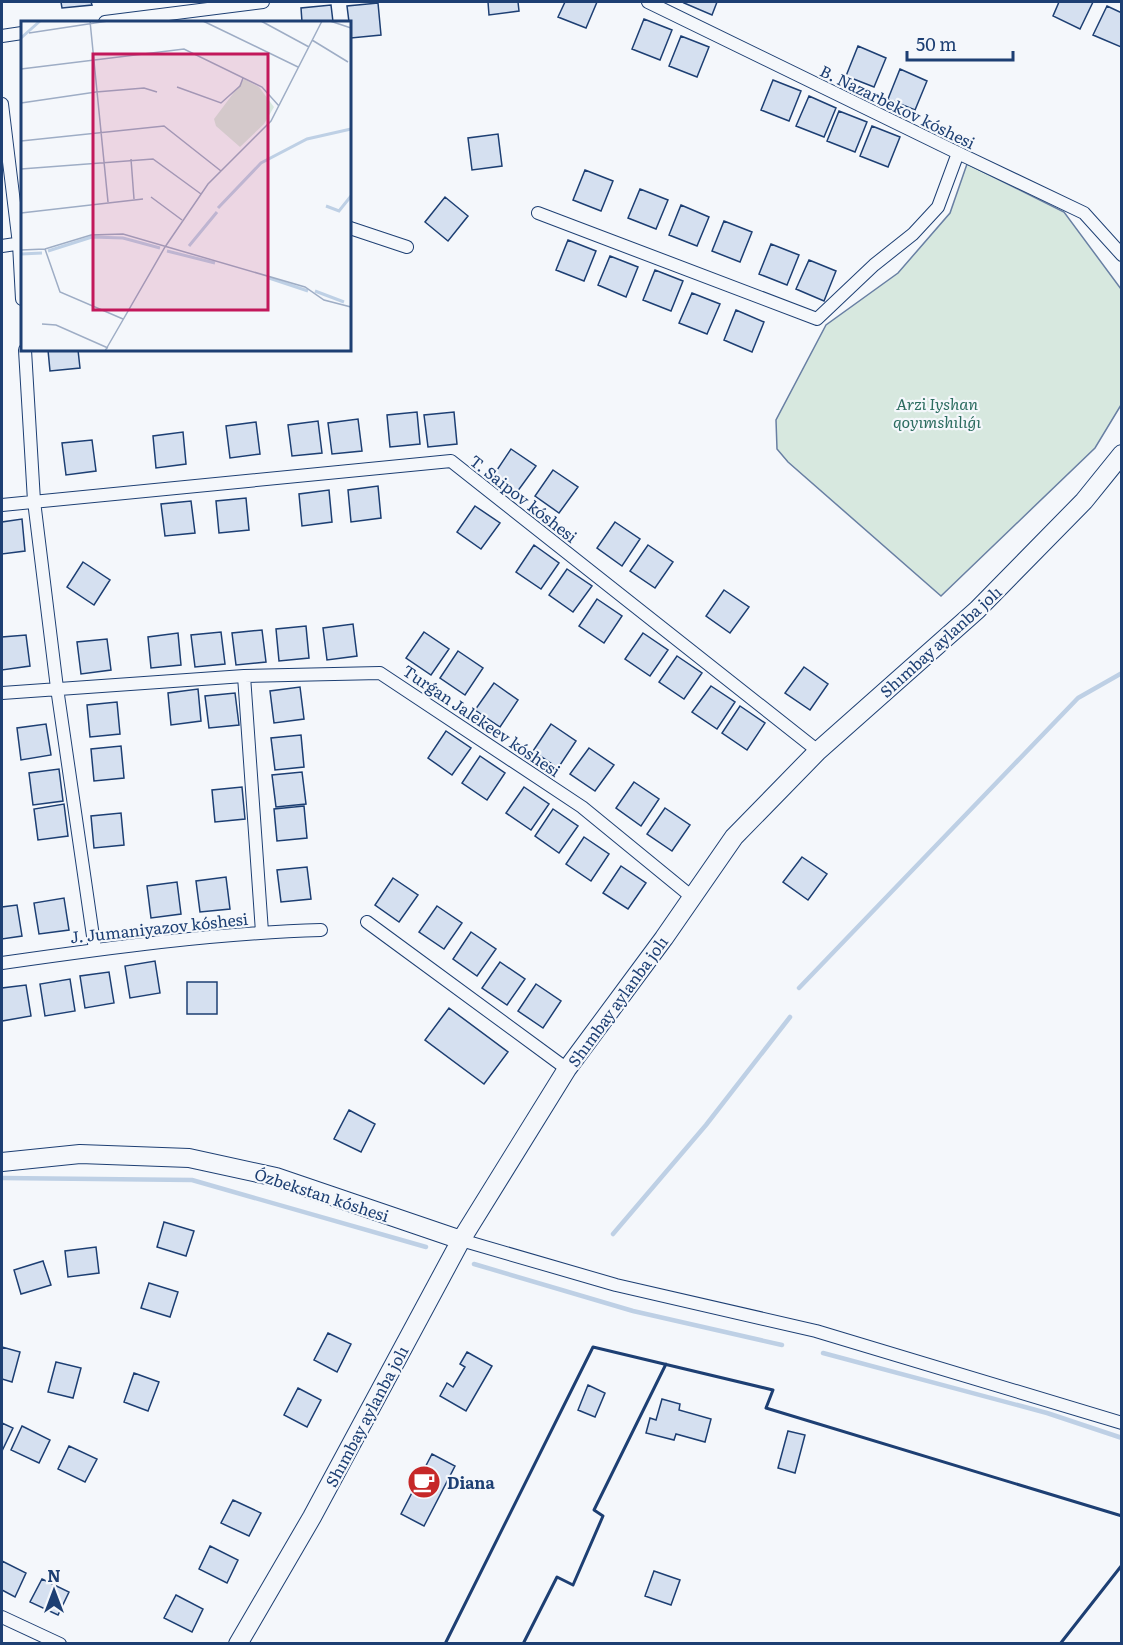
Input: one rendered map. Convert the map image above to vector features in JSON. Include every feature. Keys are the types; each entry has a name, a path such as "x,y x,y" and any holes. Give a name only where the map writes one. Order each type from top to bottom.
{"main road":[{"name":"Shımbay aylanba jolı","path":"238,1644 312,1517 461,1240 567,1069 664,938 734,837 818,751 977,610 1084,501 1122,454"},
{"name":"Ózbekstan kóshesi","path":"2,1162 80,1154 189,1158 276,1177 461,1240"}],"street":[{"path":"113,21 263,2"},
{"name":"B. Nazarbekov kóshesi","path":"648,2 1084,213 1122,255"},
{"path":"2,36 21,33"},
{"path":"2,104 21,243 2,246"},
{"path":"538,213 817,319 874,265 913,234 938,207 958,153"},
{"path":"351,228 407,247"},
{"path":"25,351 34,501 57,688 94,950"},
{"name":"T. Saipov kóshesi","path":"2,505 450,461 818,751"},
{"name":"Turǵan Jalekeev kóshesi","path":"2,693 244,676 380,673 582,807 692,897"},
{"path":"244,676 262,932"},
{"path":"367,922 567,1069"},
{"name":"J. Jumaniyazov kóshesi","path":"2,963 94,950 262,932 321,930"},
{"path":"461,1240 616,1285 816,1331 1122,1423"},
{"path":"2,1617 60,1644"}],"green space":[{"name":"Arzi Iyshan qoyımshılıǵı","path":"967,164 1064,212 1121,289 1121,405 1095,448 941,596 788,462 777,449 776,420 826,325 898,273 950,213"}],"building":[{"path":"61,2 91,2 92,5 62,8"},
{"path":"488,2 518,2 519,11 489,15"},
{"path":"565,2 597,2 586,28 558,17"},
{"path":"685,2 717,2 712,15"},
{"path":"1059,2 1093,2 1080,29 1053,16"},
{"path":"378,3 381,35 351,38 351,21 349,21 347,6"},
{"path":"331,5 333,21 302,21 301,8"},
{"path":"1107,6 1122,13 1121,47 1093,35"},
{"path":"644,19 672,30 660,60 632,49"},
{"path":"681,36 709,47 697,77 669,66"},
{"path":"858,46 886,58 874,87 846,76"},
{"path":"900,69 927,81 915,110 888,99"},
{"path":"773,80 801,91 789,121 761,110"},
{"path":"809,96 836,108 824,137 796,126"},
{"path":"839,111 867,122 855,152 827,141"},
{"path":"872,126 900,137 888,167 860,156"},
{"path":"498,134 502,166 472,170 468,138"},
{"path":"585,170 613,181 601,211 573,200"},
{"path":"640,189 668,200 656,229 628,218"},
{"path":"445,197 468,216 448,241 425,222"},
{"path":"681,205 709,217 697,246 669,235"},
{"path":"724,221 752,232 740,262 712,251"},
{"path":"568,240 596,251 584,281 556,270"},
{"path":"771,244 799,255 787,285 759,274"},
{"path":"610,256 638,267 626,297 598,285"},
{"path":"809,260 836,271 824,301 796,289"},
{"path":"655,270 683,281 671,311 643,300"},
{"path":"692,293 720,304 707,334 679,323"},
{"path":"736,310 764,322 752,352 724,340"},
{"path":"48,351 78,351 80,368 50,371"},
{"path":"417,412 420,444 390,447 387,415"},
{"path":"454,412 457,444 428,447 424,415"},
{"path":"358,419 362,451 332,454 328,423"},
{"path":"318,421 322,453 292,456 288,425"},
{"path":"256,422 260,454 230,458 226,426"},
{"path":"183,432 186,464 156,468 153,436"},
{"path":"92,440 96,471 66,475 62,443"},
{"path":"511,449 536,466 517,492 493,476"},
{"path":"553,470 578,487 559,513 535,496"},
{"path":"378,486 381,518 351,522 348,490"},
{"path":"329,490 332,522 302,526 299,494"},
{"path":"246,498 249,530 219,533 216,501"},
{"path":"191,501 195,533 165,536 161,504"},
{"path":"475,506 500,523 481,549 457,532"},
{"path":"22,519 25,551 2,554 2,522"},
{"path":"615,522 640,539 622,566 597,548"},
{"path":"534,545 559,563 541,589 516,572"},
{"path":"648,545 673,562 655,588 630,571"},
{"path":"83,562 110,580 94,605 67,587"},
{"path":"567,569 592,586 573,612 549,595"},
{"path":"724,590 749,607 730,633 706,616"},
{"path":"597,599 622,616 604,643 579,626"},
{"path":"353,624 357,656 327,660 323,628"},
{"path":"306,626 309,658 279,661 276,629"},
{"path":"262,630 266,662 236,665 232,633"},
{"path":"221,632 225,664 195,667 191,635"},
{"path":"424,632 449,649 431,675 406,658"},
{"path":"178,633 181,665 151,668 148,637"},
{"path":"643,633 668,650 650,676 625,659"},
{"path":"26,635 30,666 2,670 2,637"},
{"path":"107,639 111,670 81,674 77,642"},
{"path":"458,651 483,668 465,695 440,678"},
{"path":"677,656 702,673 684,699 659,682"},
{"path":"804,667 828,684 810,710 785,693"},
{"path":"494,683 518,700 500,727 475,710"},
{"path":"711,686 735,702 717,729 692,712"},
{"path":"300,687 304,719 274,723 270,691"},
{"path":"198,689 201,721 171,725 168,693"},
{"path":"235,693 239,725 209,728 205,696"},
{"path":"117,702 120,734 90,737 87,705"},
{"path":"740,706 765,723 747,750 722,733"},
{"path":"46,724 51,755 21,760 17,728"},
{"path":"551,724 576,741 558,768 533,751"},
{"path":"446,731 471,748 452,775 428,758"},
{"path":"301,735 304,767 275,770 271,738"},
{"path":"121,746 124,778 94,781 91,749"},
{"path":"589,748 614,765 595,791 570,774"},
{"path":"480,756 505,773 487,800 462,783"},
{"path":"59,769 63,801 33,805 29,773"},
{"path":"302,772 306,804 276,807 272,775"},
{"path":"634,782 659,799 641,826 616,808"},
{"path":"242,787 245,819 215,822 212,790"},
{"path":"524,787 549,804 531,830 506,813"},
{"path":"64,804 68,836 38,840 34,809"},
{"path":"304,806 307,838 277,841 274,809"},
{"path":"665,808 690,825 672,851 647,834"},
{"path":"553,809 578,826 559,853 535,836"},
{"path":"121,813 124,845 94,848 91,816"},
{"path":"584,837 609,854 591,881 566,864"},
{"path":"802,857 827,874 808,900 783,882"},
{"path":"621,866 646,883 628,909 603,893"},
{"path":"307,867 311,899 281,902 277,870"},
{"path":"226,877 230,909 200,912 196,881"},
{"path":"393,878 418,895 399,922 375,905"},
{"path":"177,882 181,914 151,918 147,886"},
{"path":"64,898 69,930 39,934 34,903"},
{"path":"17,905 22,936 2,939 2,907"},
{"path":"437,906 462,923 444,949 419,932"},
{"path":"471,932 496,949 477,976 453,959"},
{"path":"155,961 160,993 130,998 125,966"},
{"path":"500,962 525,979 507,1005 482,988"},
{"path":"109,972 114,1003 85,1008 80,976"},
{"path":"70,979 75,1011 45,1016 40,984"},
{"path":"187,982 217,982 217,1014 187,1014"},
{"path":"536,984 561,1001 543,1028 518,1011"},
{"path":"26,985 31,1016 2,1021 2,988"},
{"path":"449,1008 508,1052 484,1084 425,1040"},
{"path":"349,1110 375,1124 361,1152 334,1139"},
{"path":"164,1222 194,1231 186,1256 157,1247"},
{"path":"96,1247 99,1273 68,1277 65,1251"},
{"path":"43,1261 51,1285 21,1294 14,1270"},
{"path":"149,1283 178,1292 170,1317 141,1308"},
{"path":"328,1333 351,1344 337,1372 314,1360"},
{"path":"2,1347 20,1352 12,1382 2,1379"},
{"path":"467,1352 492,1366 466,1411 440,1396 447,1383 453,1387 465,1367 460,1364"},
{"path":"56,1362 81,1368 73,1398 48,1392"},
{"path":"134,1373 159,1382 148,1411 124,1402"},
{"path":"588,1385 605,1393 595,1417 578,1410"},
{"path":"298,1388 321,1400 307,1427 284,1415"},
{"path":"662,1399 680,1404 679,1410 711,1419 705,1442 676,1434 674,1440 646,1433 650,1418 656,1420"},
{"path":"2,1423 13,1428 2,1451"},
{"path":"22,1426 50,1440 39,1463 11,1450"},
{"path":"788,1431 805,1435 795,1473 778,1468"},
{"path":"69,1446 97,1459 85,1482 58,1469"},
{"path":"432,1454 455,1466 424,1526 401,1514"},
{"path":"233,1500 261,1513 249,1536 221,1523"},
{"path":"210,1546 238,1560 227,1583 199,1569"},
{"path":"2,1561 26,1573 15,1597 2,1590"},
{"path":"654,1571 680,1580 671,1605 645,1596"},
{"path":"42,1579 69,1592 58,1615 30,1602"},
{"path":"176,1595 203,1609 192,1632 164,1618"}],"waterway":[{"path":"799,988 1078,698 1122,673"},
{"path":"613,1234 706,1125 790,1017"},
{"path":"2,1178 192,1180 426,1247"},
{"path":"474,1264 633,1311 782,1345"},
{"path":"823,1353 1047,1413 1122,1438"}],"wall":[{"path":"445,1644 593,1347 773,1390 766,1408 1122,1516"},
{"path":"523,1644 557,1577 573,1585 603,1516 594,1510 666,1364"},
{"path":"1060,1644 1122,1565"}],"place":[{"name":"Diana","path":"424,1482"}]}
